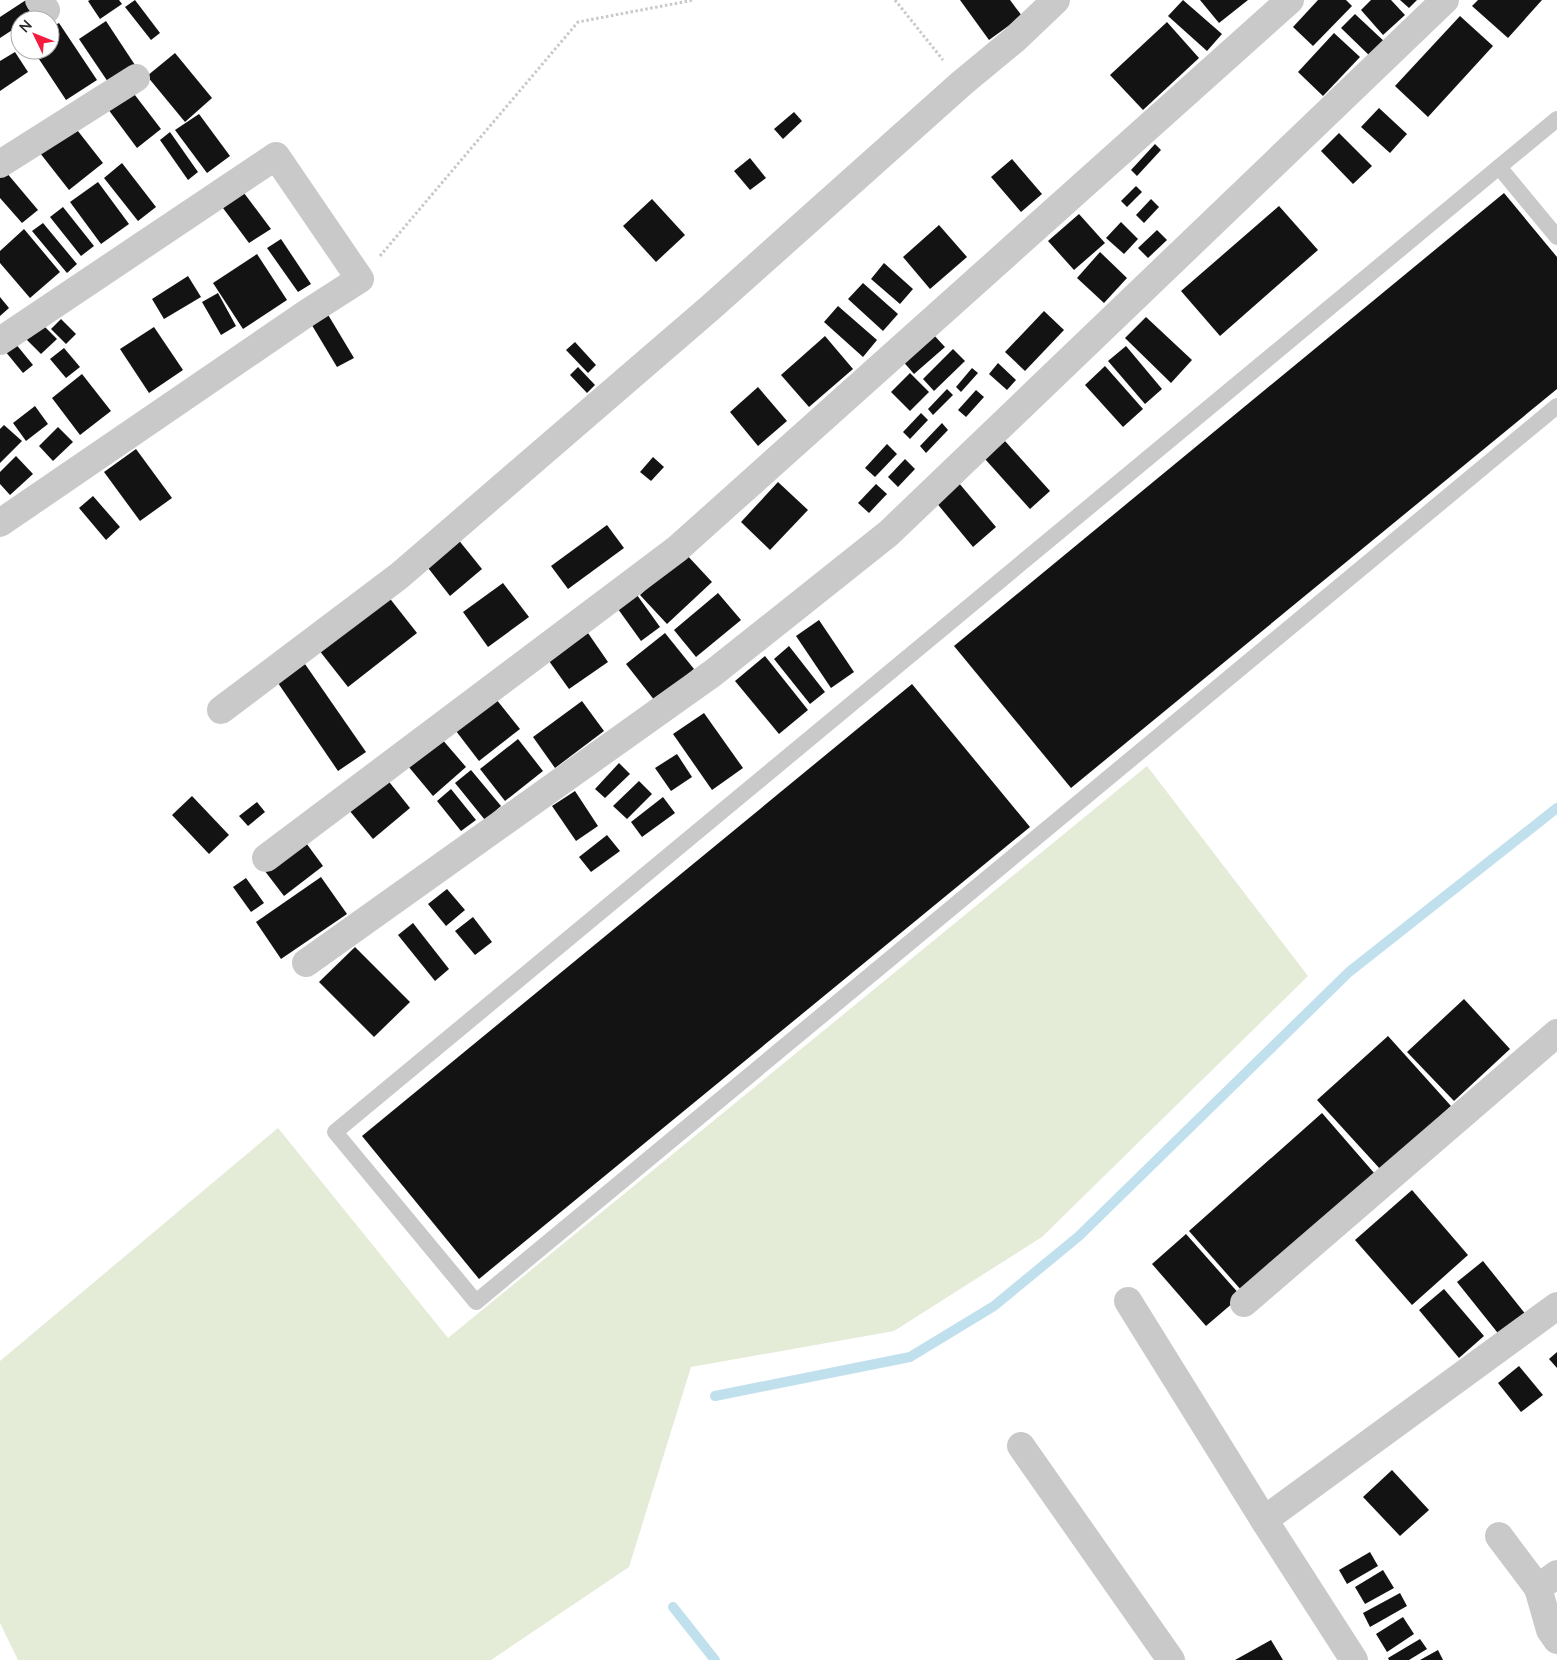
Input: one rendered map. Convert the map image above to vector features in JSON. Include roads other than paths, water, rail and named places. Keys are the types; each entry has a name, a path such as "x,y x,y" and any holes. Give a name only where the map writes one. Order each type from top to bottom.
{"street":[{"path":"222,710 398,576 710,308 962,83 1014,40 1056,0"},
{"path":"266,858 677,549 1290,0"},
{"path":"306,963 713,672 889,533 1445,0"},
{"path":"0,164 136,78"},
{"path":"0,341 276,156 360,279 307,313 0,523"},
{"path":"1244,1302 1557,1033"},
{"path":"1128,1301 1264,1520 1354,1660"},
{"path":"1264,1520 1557,1306"},
{"path":"1021,1446 1171,1660"},
{"path":"1499,1536 1548,1581 1550,1630 1557,1640"}],"lane":[{"path":"1557,119 335,1132 476,1302 1557,406"},
{"path":"1499,167 1557,237"}],"waterway":[{"path":"715,1396 910,1357 994,1306 1079,1236 1349,972 1557,808"},
{"path":"673,1607 715,1660"}]}
